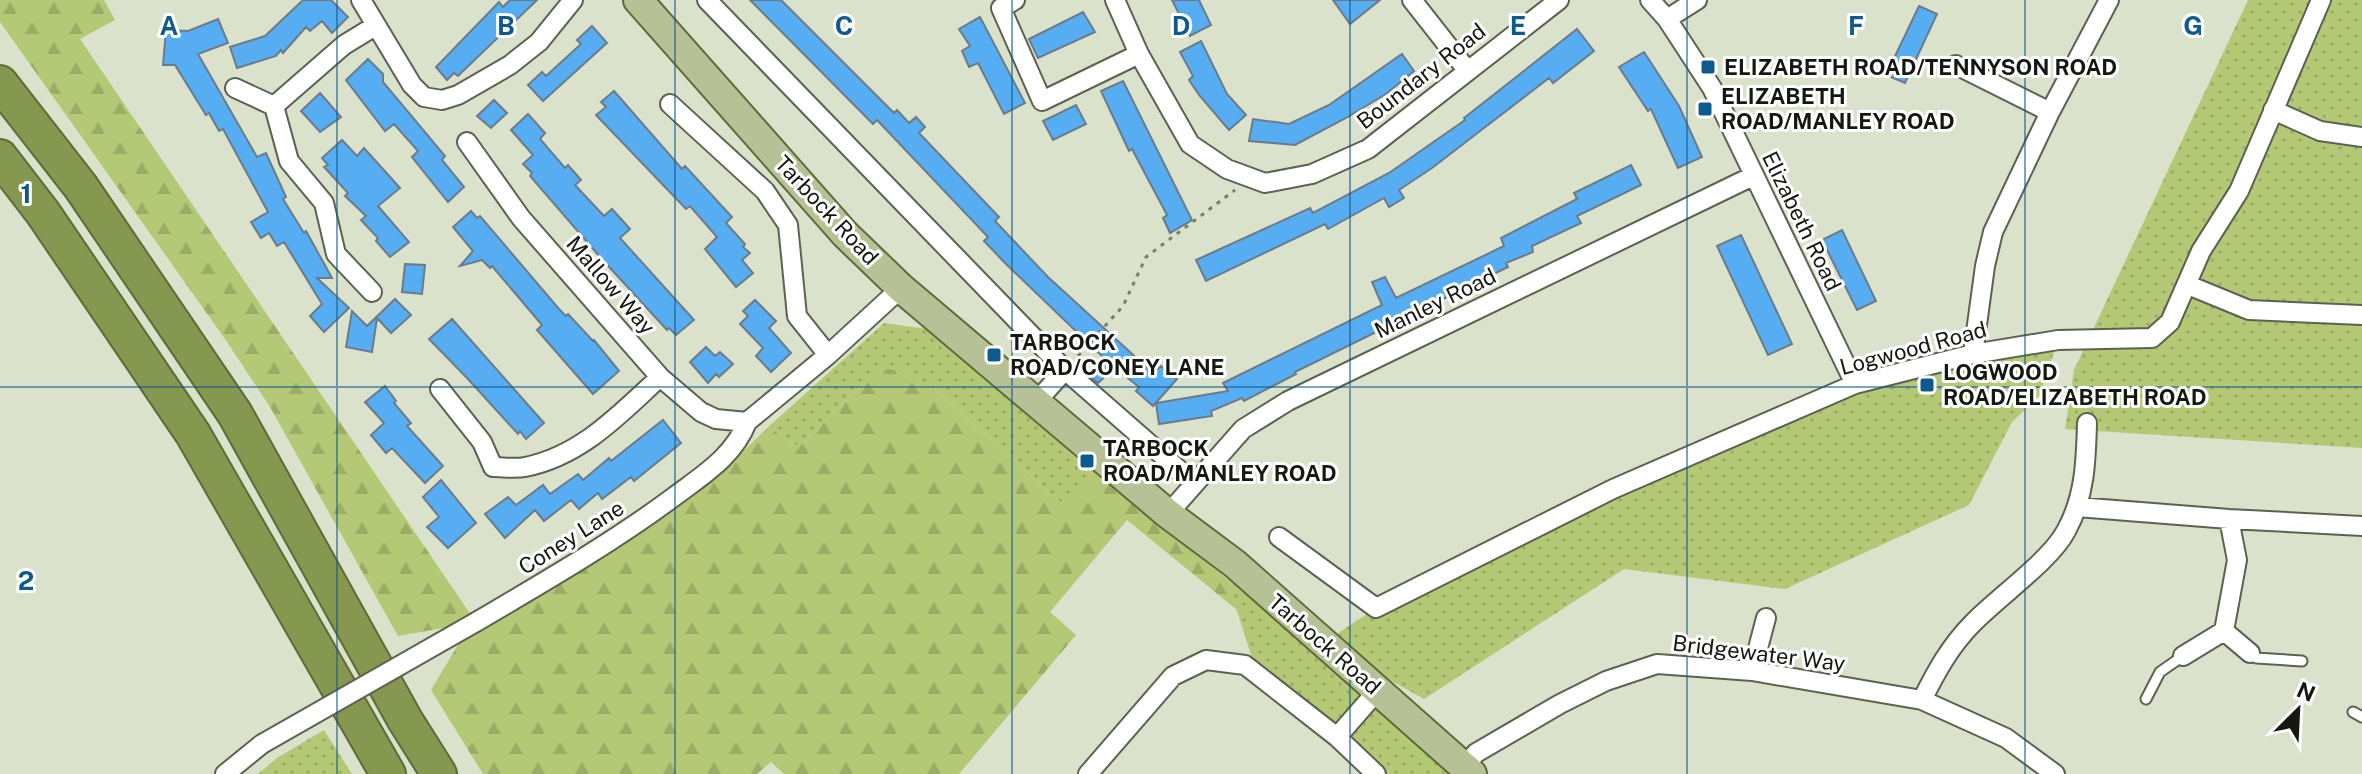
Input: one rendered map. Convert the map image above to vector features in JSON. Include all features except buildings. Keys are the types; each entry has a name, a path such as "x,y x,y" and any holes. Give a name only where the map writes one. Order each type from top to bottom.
{"highway":[{"path":"0,83 81,187 235,414 405,720 439,774"},
{"path":"0,157 43,213 193,434 388,774"}],"main road":[{"name":"Tarbock Road","path":"638,0 845,234 901,288 1168,514 1235,564 1468,770"}],"street":[{"path":"361,0 412,85 424,97 442,100 458,95 510,65 539,42 573,0"},
{"path":"1015,0 1001,8 1042,101 1139,54"},
{"name":"Boundary Road","path":"1115,0 1139,54 1190,144 1227,169 1265,183 1312,174 1368,149 1559,0"},
{"path":"1412,0 1467,70"},
{"name":"Elizabeth Road","path":"1650,0 1667,19 1712,88 1855,384"},
{"path":"1667,19 1697,0"},
{"path":"1973,354 1993,232 2050,112 2109,0"},
{"name":"Logwood Road","path":"1279,537 1376,608 1613,489 1855,384 1973,354 2058,340 2152,338 2170,322 2201,251 2239,191 2321,0"},
{"path":"710,1 1065,370 1193,482"},
{"path":"274,106 344,45 375,26"},
{"path":"1956,65 2050,112"},
{"path":"235,88 274,106 289,161 324,203 336,254 372,292"},
{"path":"670,104 765,191 788,225 797,316 828,355"},
{"path":"2273,110 2320,131 2362,137"},
{"name":"Mallow Way","path":"467,142 521,218 660,377 701,412 716,419 747,422"},
{"name":"Manley Road","path":"1168,514 1193,482 1243,429 1288,401 1753,176"},
{"path":"2188,285 2249,310 2362,315"},
{"name":"Coney Lane","path":"225,774 262,744 476,622 632,528 729,453 741,438 747,422 828,355 901,288"},
{"path":"1036,402 1065,370"},
{"path":"440,389 482,442 493,467 524,467 561,454 592,438 660,377"},
{"path":"1922,700 1946,654 1972,623 2065,534 2077,507 2086,470 2087,423"},
{"path":"2077,507 2362,526"},
{"path":"2183,656 2224,631 2237,560 2229,519"},
{"path":"1752,671 1766,618"},
{"path":"2224,631 2250,653"},
{"path":"1088,774 1173,676 1206,660 1245,665 1337,737 1376,774"},
{"name":"Bridgewater Way","path":"1468,770 1476,753 1560,704 1606,681 1657,664 1752,671 1922,700 2006,738 2048,772"},
{"path":"1337,737 1378,690"}],"lane":[{"path":"2250,653 2256,658 2302,661"},
{"path":"2146,699 2160,672 2183,656"}],"path":[{"path":"1065,370 1123,306 1146,257 1250,178"}],"green space":[{"path":"0,0 104,0 115,20 80,39 471,615 455,626 398,636 270,407 0,22"},
{"path":"2248,0 2362,0 2362,448 2065,429 2074,370"},
{"path":"884,323 927,329 1095,473 1066,507 934,389 909,372 886,370 860,387 799,447 768,427"},
{"path":"2058,340 2040,395 2012,422 1969,505 1785,589 1624,569 1424,699 1323,643 1376,608 1855,384"},
{"path":"886,369 910,372 934,389 1065,506 1095,473 1227,579 1237,610 1127,520 1050,612 1076,635 959,774 784,774 771,762 757,774 483,774 431,690 462,638 634,535 731,463 768,427 799,447 860,387"},
{"path":"1227,579 1459,774 1381,774 1252,658"},
{"path":"324,730 352,774 258,774 277,758"}],"place":[{"name":"ELIZABETH ROAD/TENNYSON ROAD","path":"1708,67"},
{"name":"ELIZABETH ROAD/MANLEY ROAD","path":"1705,109"},
{"name":"TARBOCK ROAD/CONEY LANE","path":"994,355"},
{"name":"LOGWOOD ROAD/ELIZABETH ROAD","path":"1927,385"},
{"name":"TARBOCK ROAD/MANLEY ROAD","path":"1087,461"}]}
